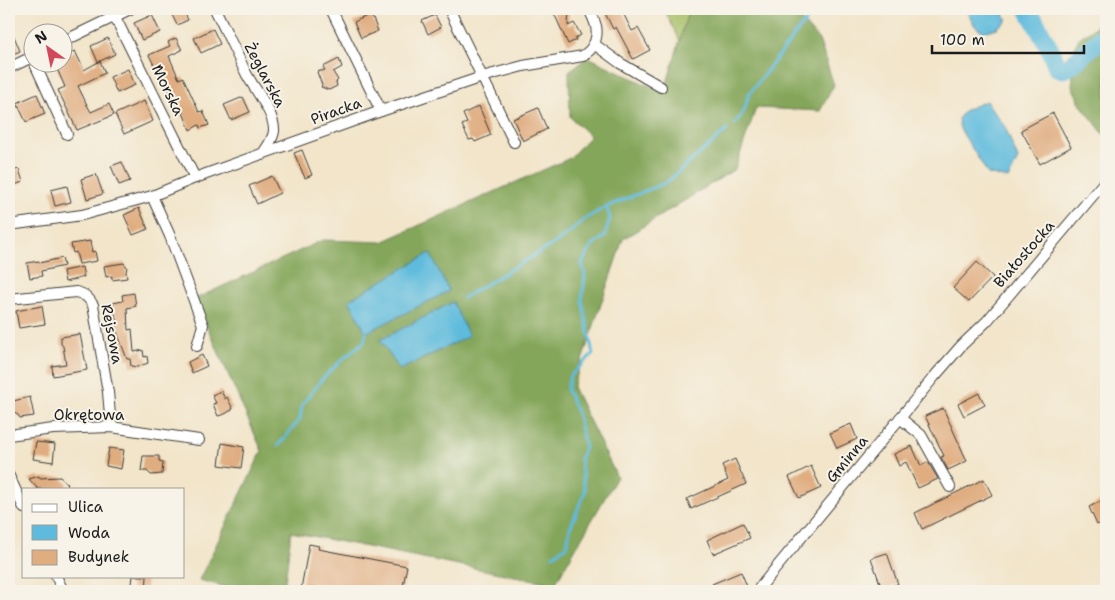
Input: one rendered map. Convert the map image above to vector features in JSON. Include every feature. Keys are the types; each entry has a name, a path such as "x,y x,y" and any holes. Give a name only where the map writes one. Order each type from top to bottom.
{"street":[{"path":"72,36 113,12 130,9"},
{"name":"Żeglarska","path":"215,9 248,77 273,122 274,130 271,140 262,155"},
{"path":"331,9 381,111"},
{"path":"449,9 514,142"},
{"path":"588,9 597,26 598,35 594,44 620,63 661,87"},
{"name":"Morska","path":"113,12 195,178"},
{"name":"Piracka","path":"9,225 82,215 152,196 195,178 482,77 561,59 583,56 594,44"},
{"path":"9,68 22,62"},
{"path":"39,72 67,134"},
{"name":"Białostocka","path":"961,346 993,314 1106,180"},
{"path":"152,196 170,236 203,325 197,346"},
{"name":"Rejsowa","path":"9,299 76,292 90,299 94,306 105,373 111,427"},
{"name":"Gminna","path":"757,591 961,346"},
{"path":"900,418 921,435 950,487"},
{"name":"Okrętowa","path":"9,435 53,429 111,427 199,440"},
{"path":"9,476 22,504"},
{"path":"57,578 63,591"}],"green space":[{"path":"664,9 689,9 680,41"},
{"path":"689,9 791,9 819,40 834,85 820,111 756,108 735,169 623,239 573,387 617,477 555,584 291,532 284,591 242,591 199,580 262,451 195,299 323,240 382,242 570,158 590,136 570,117 569,71 588,57 664,93"},
{"path":"1106,21 1106,137 1081,105 1072,86 1075,47 1079,38"}],"water":[{"path":"966,9 1001,9 1007,20 997,28 984,32 975,26"},
{"path":"986,101 1005,127 1018,159 1008,179 988,174 960,129 958,119 965,110"},
{"path":"430,253 449,291 366,333 349,300"},
{"path":"453,302 469,336 400,370 380,340"}],"building":[{"path":"169,9 183,9 188,20 177,25"},
{"path":"552,9 569,9 568,26 574,23 581,35 575,38 576,40 568,44"},
{"path":"621,9 632,31 638,28 650,50 633,59 616,27 613,29 604,11"},
{"path":"371,14 378,31 361,38 354,22"},
{"path":"152,15 160,32 142,40 134,23"},
{"path":"435,15 441,27 428,34 422,21"},
{"path":"9,24 20,51 9,56"},
{"path":"213,29 220,44 201,53 194,38"},
{"path":"108,38 115,54 98,62 91,46"},
{"path":"176,38 182,50 169,56 179,79 183,77 199,112 203,111 209,125 200,128 199,125 190,130 180,105 176,106 161,72 158,73 149,55 170,46 168,42"},
{"path":"75,51 84,70 100,61 105,73 78,86 91,112 109,104 114,115 77,130 58,90 65,87 58,72 72,72 72,52"},
{"path":"339,59 342,67 333,72 338,80 336,82 337,86 329,90 321,87 317,72 325,70 323,67"},
{"path":"128,69 135,85 117,93 110,77"},
{"path":"37,94 45,114 26,122 17,103"},
{"path":"243,97 250,112 231,120 224,105"},
{"path":"144,101 153,121 124,134 115,114"},
{"path":"479,106 491,135 475,142 473,139 469,140 462,125 467,123 463,114"},
{"path":"538,108 547,129 523,141 513,119"},
{"path":"1053,113 1071,147 1040,164 1021,130"},
{"path":"302,150 312,175 305,178 294,153"},
{"path":"122,162 130,181 119,185 111,166"},
{"path":"19,169 23,182 9,187 9,172"},
{"path":"96,174 103,194 87,199 81,179"},
{"path":"272,176 280,193 257,204 249,186"},
{"path":"67,186 71,202 55,206 51,190"},
{"path":"139,208 148,229 133,235 124,215"},
{"path":"90,241 92,252 95,251 97,261 79,264 76,252 73,253 71,244"},
{"path":"62,258 64,266 41,271 42,276 30,278 27,263 39,261 39,263"},
{"path":"977,262 993,277 969,302 953,288"},
{"path":"124,263 127,267 127,278 112,280 112,276 106,277 104,266"},
{"path":"82,267 84,277 65,282 63,271"},
{"path":"134,293 136,306 127,308 128,330 132,329 134,352 143,350 144,357 147,356 148,363 137,367 131,366 130,359 127,359 115,327 117,326 113,303 123,301 122,295"},
{"path":"42,306 45,324 19,328 16,311"},
{"path":"80,334 87,370 53,376 52,366 66,364 61,337"},
{"path":"202,355 207,366 192,373 188,362"},
{"path":"221,391 225,399 227,397 233,409 218,416 213,404 216,403 212,395"},
{"path":"979,393 985,405 964,416 958,404"},
{"path":"30,397 34,416 20,418 12,411 9,411 9,402"},
{"path":"943,408 967,461 948,470 941,457 944,456 925,416"},
{"path":"851,424 857,439 837,448 830,433"},
{"path":"36,442 55,444 53,462 33,459"},
{"path":"222,443 244,447 241,468 219,465"},
{"path":"912,446 921,466 928,462 938,479 918,488 906,462 899,466 894,454"},
{"path":"109,448 124,450 121,469 106,466"},
{"path":"143,456 159,456 159,461 163,462 162,474 151,475 147,471 141,471"},
{"path":"735,459 746,484 691,509 687,499 728,480 722,465"},
{"path":"811,466 821,488 799,498 789,477"},
{"path":"39,476 39,478 60,477 68,484 64,488 37,488 29,479"},
{"path":"984,479 992,495 922,529 915,513"},
{"path":"1103,500 1106,508 1106,520 1097,525 1089,507"},
{"path":"743,523 750,538 713,554 707,540"},
{"path":"309,544 319,546 318,549 407,566 402,591 335,591 311,587 311,591 301,589"},
{"path":"887,553 898,584 882,589 871,558"},
{"path":"741,572 749,591 715,591 712,584"},
{"path":"133,578 147,578 146,591 131,591"}],"waterway":[{"path":"735,124 744,111 749,94 815,9"},
{"path":"1028,9 1050,49 1057,67 1063,69 1070,66 1106,34"},
{"path":"463,298 560,240 585,219 606,207 667,182 727,130"},
{"path":"553,555 567,546 570,528 585,492 580,459 585,447 577,412 567,390 570,376 593,354 582,300 585,275 582,263 592,246 605,236 610,217 606,207"},
{"path":"278,446 300,419 302,405 322,379 364,342 366,333"}]}
